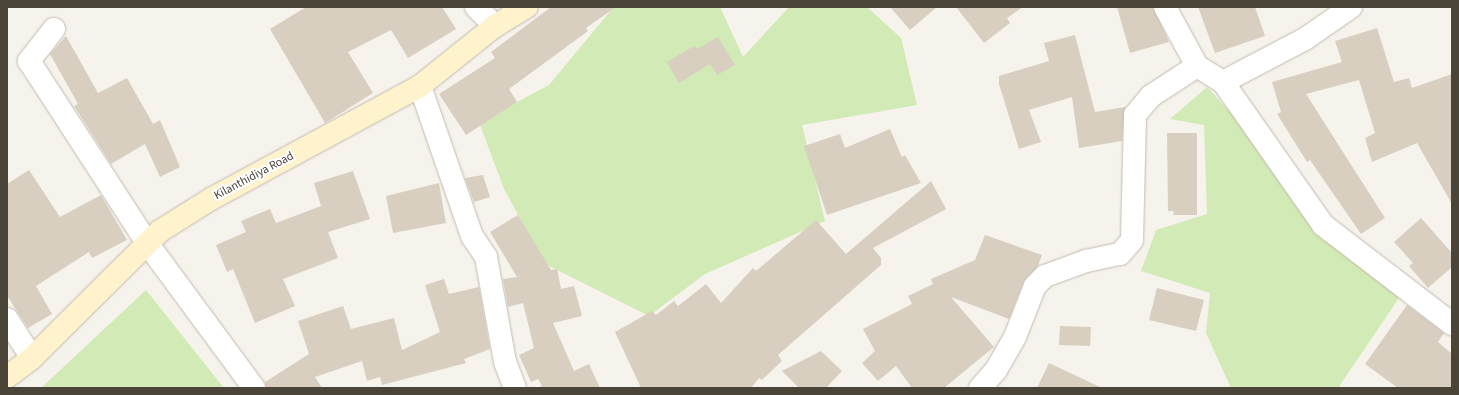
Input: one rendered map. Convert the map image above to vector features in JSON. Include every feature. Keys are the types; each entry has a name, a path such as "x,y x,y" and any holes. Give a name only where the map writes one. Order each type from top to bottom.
{"street":[{"path":"476,7 495,26"},
{"name":"Kilanthidiya Road","path":"7,377 32,358 160,231 211,199 420,86 495,26 527,7"},
{"path":"1165,7 1197,66 1223,82 1323,225 1452,324"},
{"path":"1223,82 1305,39 1351,7"},
{"path":"54,29 29,61 148,243 254,388"},
{"path":"980,388 996,370 1015,337 1035,286 1045,276 1072,266 1120,254 1132,240 1135,115 1151,96 1197,66"},
{"path":"420,86 472,236 486,257 505,362 515,388"},
{"path":"7,318 32,358"}],"green space":[{"path":"618,7 720,7 743,57 789,7 867,7 901,38 917,105 802,125 825,221 705,274 649,316 545,264 504,189 479,122 549,85 612,9"},
{"path":"1207,87 1262,147 1327,231 1403,292 1338,388 1231,388 1206,333 1210,293 1141,271 1156,230 1207,214 1204,125 1170,119"},
{"path":"146,290 224,388 41,388"}],"building":[{"path":"306,7 442,7 456,29 408,58 391,30 348,52 373,93 325,123 270,29"},
{"path":"551,7 616,7 586,28 588,31 509,89 517,102 466,135 439,94 495,58 491,52"},
{"path":"890,7 937,7 910,30"},
{"path":"956,7 1023,7 1007,18 1010,23 984,43"},
{"path":"1117,7 1153,7 1169,42 1130,53"},
{"path":"1198,7 1255,7 1265,36 1215,53"},
{"path":"1377,28 1394,82 1409,78 1412,88 1452,74 1452,204 1417,143 1372,162 1365,138 1375,133 1359,80 1306,94 1385,218 1361,234 1310,160 1307,162 1277,114 1281,112 1272,82 1342,62 1335,41"},
{"path":"1075,35 1095,112 1125,107 1122,141 1079,148 1072,97 1029,110 1041,142 1019,149 999,84 999,76 1049,61 1044,43"},
{"path":"66,36 98,93 127,78 153,124 160,120 180,167 160,177 145,144 111,164 74,106 78,104 50,54"},
{"path":"718,37 735,65 717,75 710,64 679,83 667,62 694,46 697,49"},
{"path":"890,129 902,157 905,155 921,183 827,215 804,146 840,134 845,148"},
{"path":"1167,133 1197,133 1197,215 1173,215 1174,211 1168,211"},
{"path":"29,170 60,217 101,195 127,240 92,258 89,252 36,286 52,314 28,328 7,296 7,184"},
{"path":"353,171 370,219 328,232 338,258 283,279 295,306 255,323 233,269 227,272 216,245 246,232 241,221 270,209 276,223 321,206 314,183"},
{"path":"483,175 490,197 474,202 465,178"},
{"path":"931,181 946,209 873,248 881,258 881,265 778,355 782,361 762,380 759,378 751,388 641,388 615,332 652,311 656,315 674,301 678,306 706,284 721,303 753,268 756,271 816,220 846,254"},
{"path":"439,183 446,223 393,233 386,196"},
{"path":"518,215 551,270 557,269 561,289 574,286 582,316 553,323 574,371 589,364 600,388 537,388 542,386 538,379 531,382 519,355 534,348 523,303 508,307 503,279 517,277 490,232"},
{"path":"1421,218 1452,253 1452,267 1428,288 1409,266 1413,263 1394,242"},
{"path":"985,235 1042,255 1038,266 1024,281 1009,319 951,297 994,347 944,388 912,388 896,366 878,381 862,363 875,351 863,329 912,304 908,296 933,284 931,279 975,260"},
{"path":"444,279 449,294 479,287 490,349 464,359 466,363 382,385 380,377 367,381 362,361 315,377 322,388 266,388 265,382 309,354 298,321 343,306 351,329 394,318 402,350 440,332 425,285"},
{"path":"1157,288 1204,300 1196,331 1149,320"},
{"path":"1407,305 1444,333 1438,342 1452,354 1452,388 1398,388 1365,364"},
{"path":"1060,326 1091,327 1090,346 1059,345"},
{"path":"821,351 842,371 826,388 799,388 782,371"},
{"path":"1049,363 1102,388 1037,388"}]}
